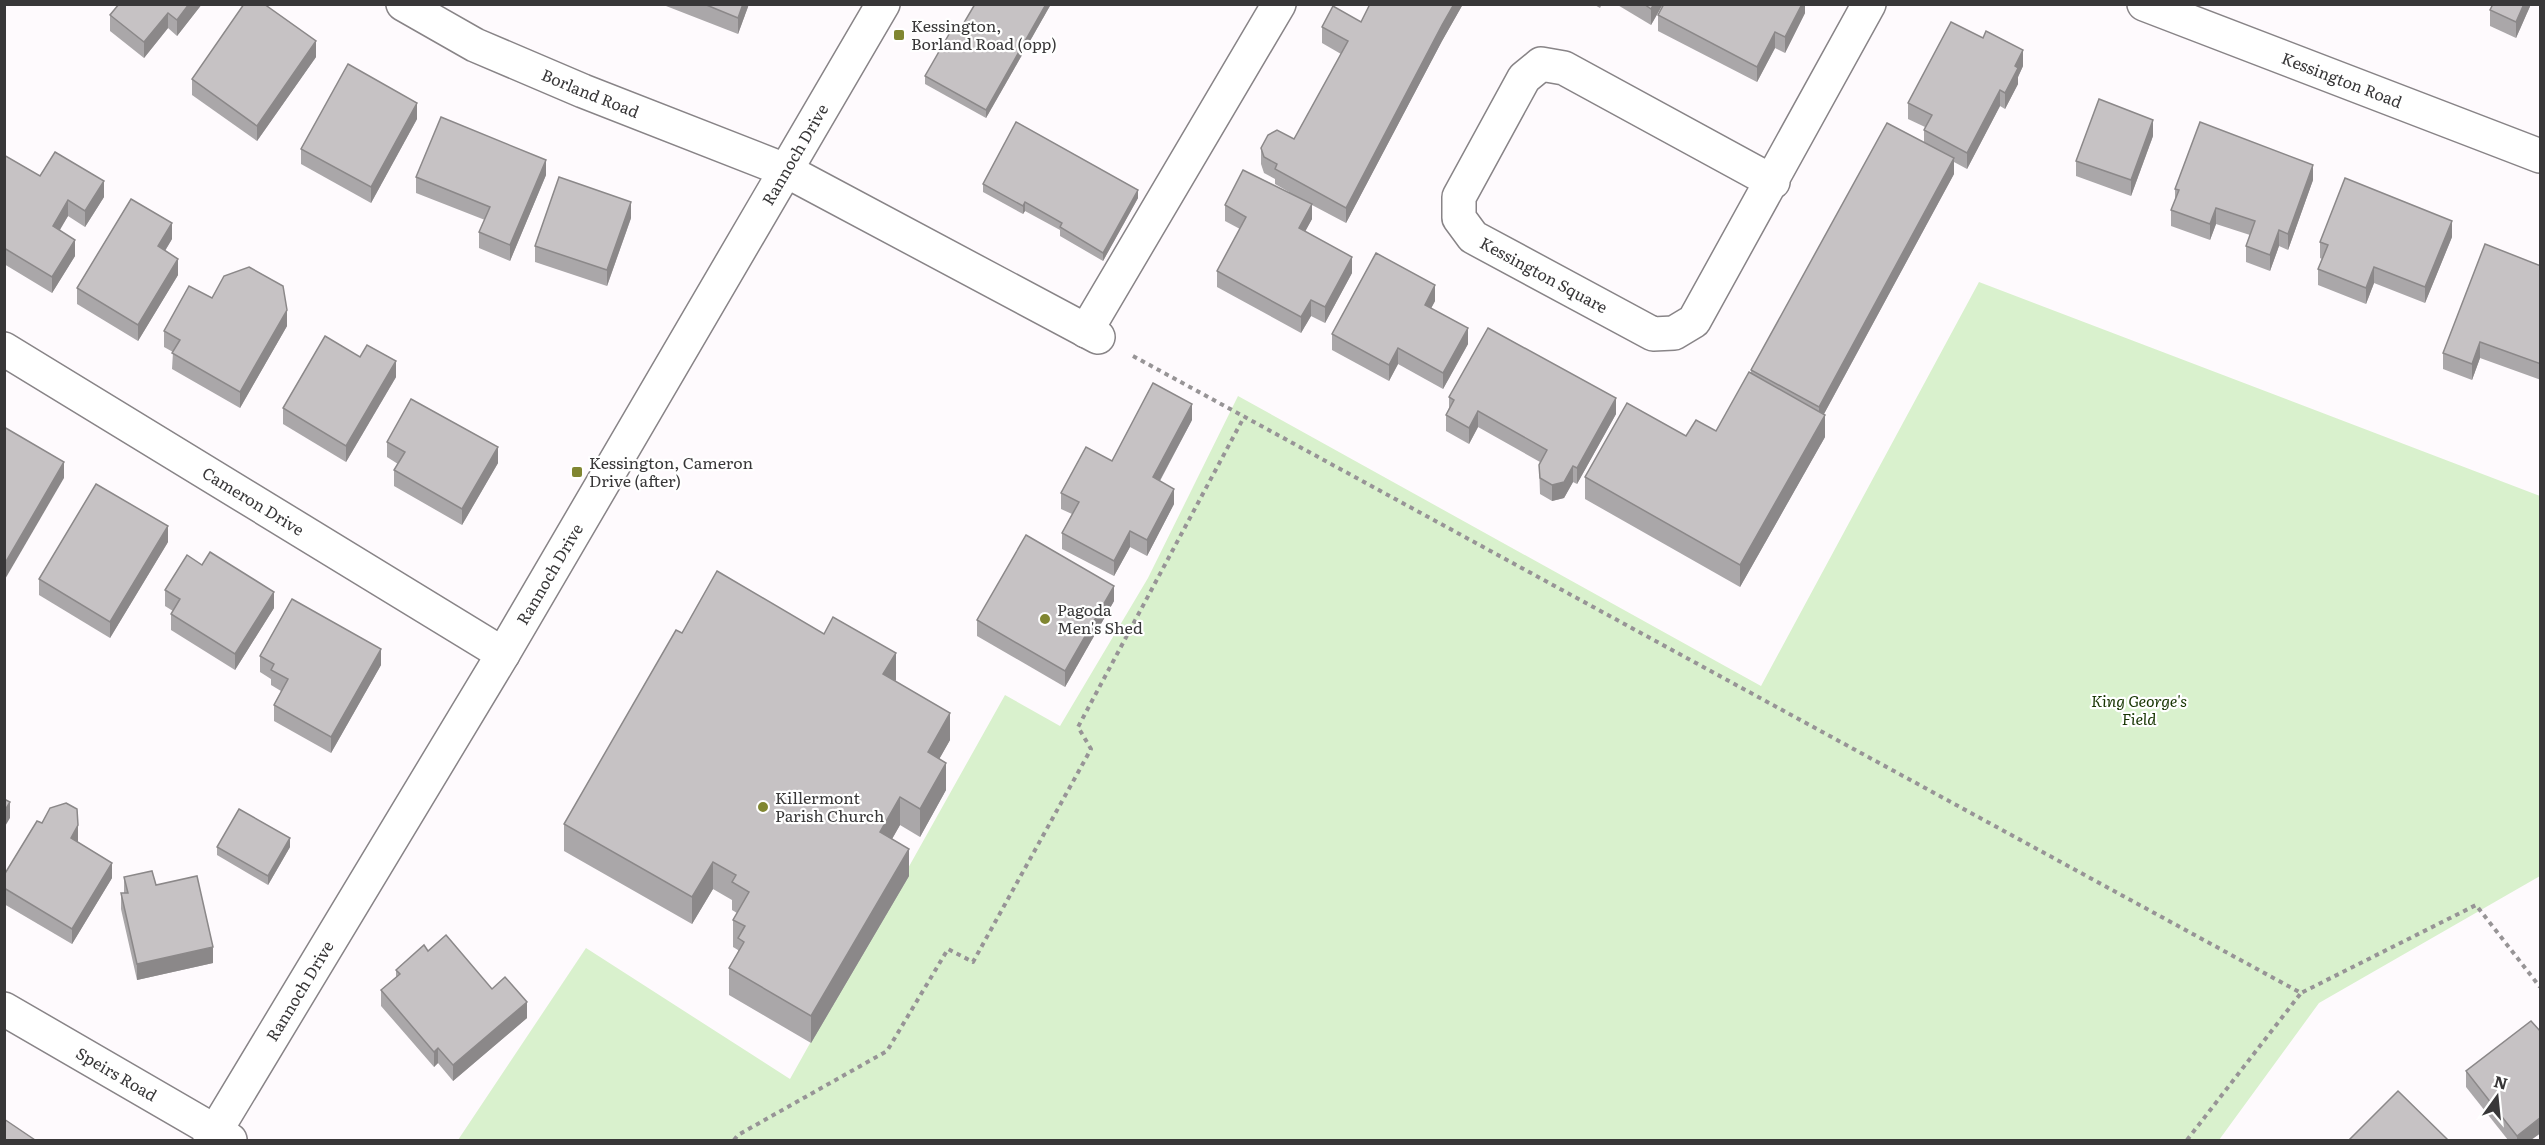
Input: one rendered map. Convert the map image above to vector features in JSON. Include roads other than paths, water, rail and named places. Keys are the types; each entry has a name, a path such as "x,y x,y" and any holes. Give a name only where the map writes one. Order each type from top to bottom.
{"street":[{"name":"Borland Road","path":"403,4 475,45 583,91 785,170 1092,334 1279,4"},
{"name":"Rannoch Drive","path":"219,1138 883,4"},
{"name":"Kessington Square","path":"1773,182 1564,68 1541,64 1524,78 1464,188 1459,198 1459,218 1473,237 1653,334 1674,333 1694,321 1773,182 1869,4"},
{"name":"Kessington Road","path":"2144,4 2541,156"},
{"name":"Cameron Drive","path":"4,349 503,654"},
{"name":"Speirs Road","path":"4,1009 219,1138"}],"place":[{"name":"Kessington, Borland Road (opp)","path":"899,35"},
{"name":"Kessington, Cameron Drive (after)","path":"577,472"},
{"name":"Pagoda Men's Shed","path":"1045,619"},
{"name":"Killermont Parish Church","path":"763,807"}],"park label":[{"name":"King George's Field","path":"2139,710"}]}
